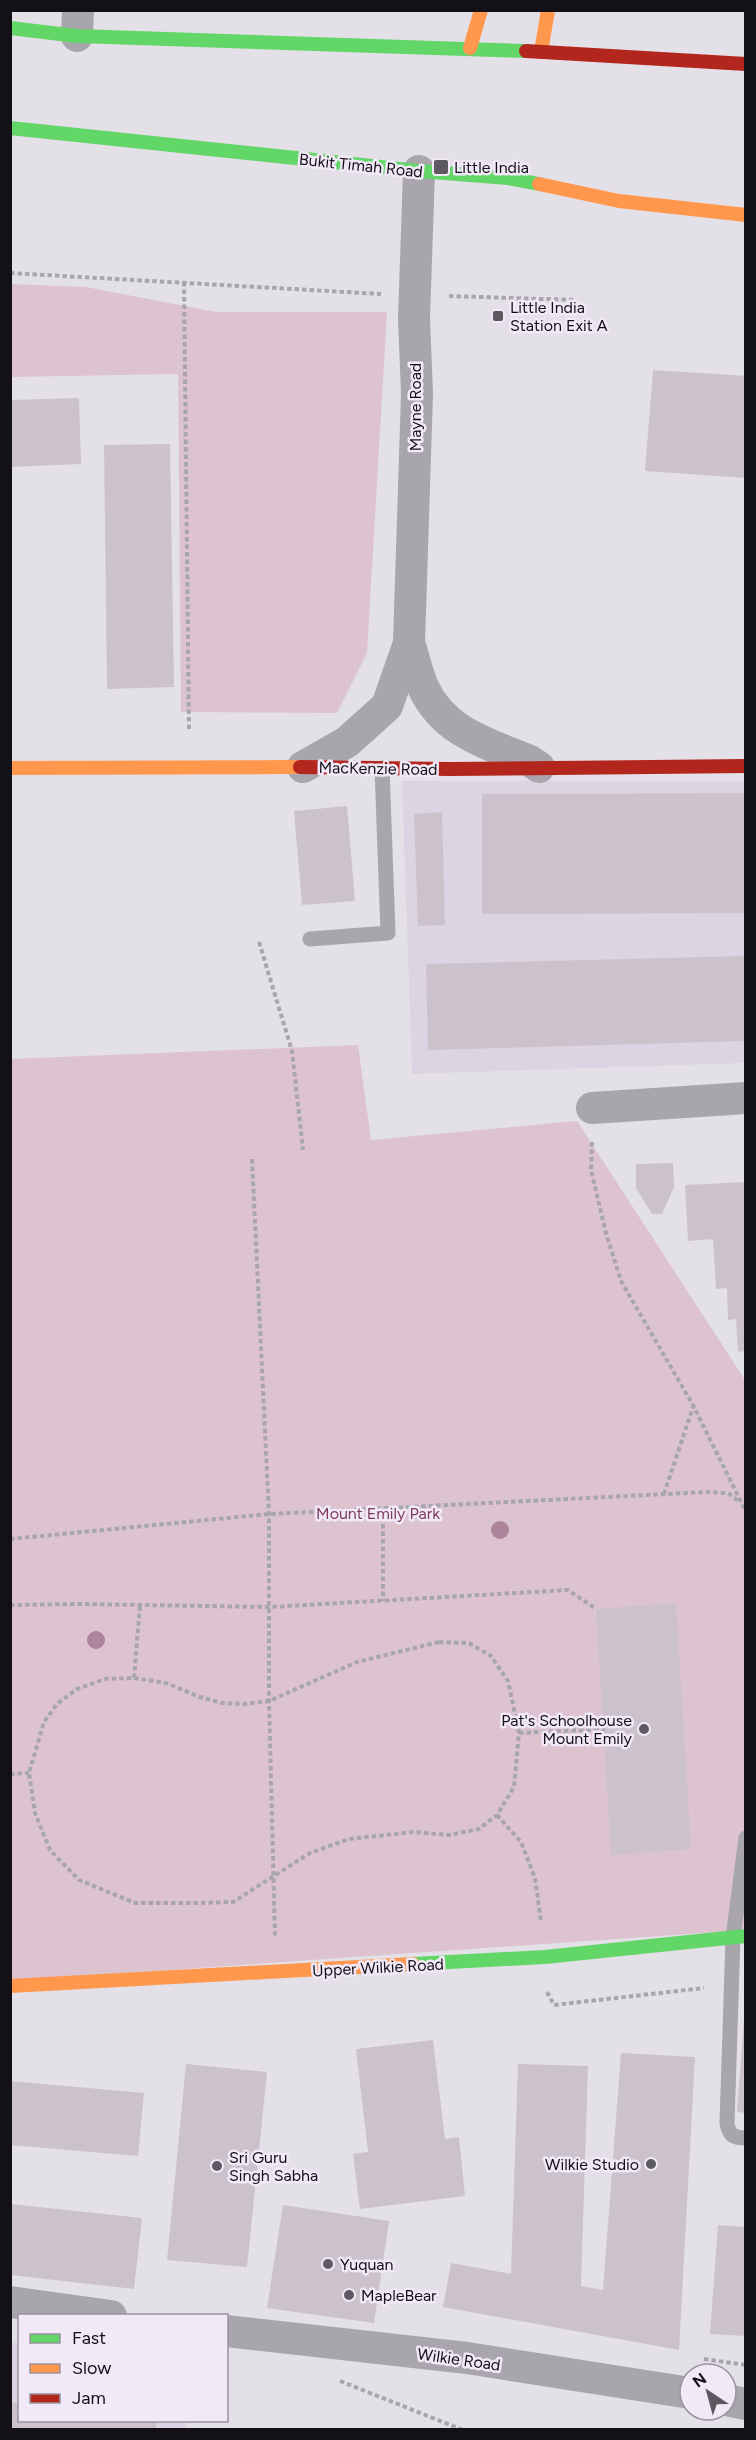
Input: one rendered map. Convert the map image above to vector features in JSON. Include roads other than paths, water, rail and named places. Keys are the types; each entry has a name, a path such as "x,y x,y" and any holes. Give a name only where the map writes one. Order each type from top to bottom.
{"main road":[{"path":"471,48 481,10"},
{"path":"541,52 548,10"},
{"path":"10,28 78,23 746,64"},
{"name":"Bukit Timah Road","path":"10,128 419,171 508,178 619,201 746,215"},
{"name":"MacKenzie Road","path":"10,768 746,766"},
{"name":"Upper Wilkie Road","path":"10,1986 545,1958 739,1937"}],"street":[{"name":"Mayne Road","path":"303,767 347,742 387,706 409,643 417,394 415,295 419,171"},
{"name":"Mayne Road","path":"409,643 423,686 436,709 465,735 530,761 539,767"},
{"path":"592,1108 746,1098"},
{"path":"10,2302 97,2314"},
{"name":"Wilkie Road","path":"228,2331 467,2358 678,2391"}],"lane":[{"path":"310,939 388,933 382,768"},
{"path":"746,1838 739,1937 732,1985 727,2123 731,2135 735,2138 746,2138"}],"place":[{"name":"Little India","path":"441,167"},
{"name":"Little India Station Exit A","path":"498,316"},
{"name":"Pat's Schoolhouse Mount Emily","path":"644,1729"},
{"name":"Wilkie Studio","path":"651,2164"},
{"name":"Sri Guru Singh Sabha","path":"217,2166"},
{"name":"Yuquan","path":"328,2264"},
{"name":"MapleBear","path":"349,2295"}],"park label":[{"name":"Mount Emily Park","path":"378,1513"}]}
